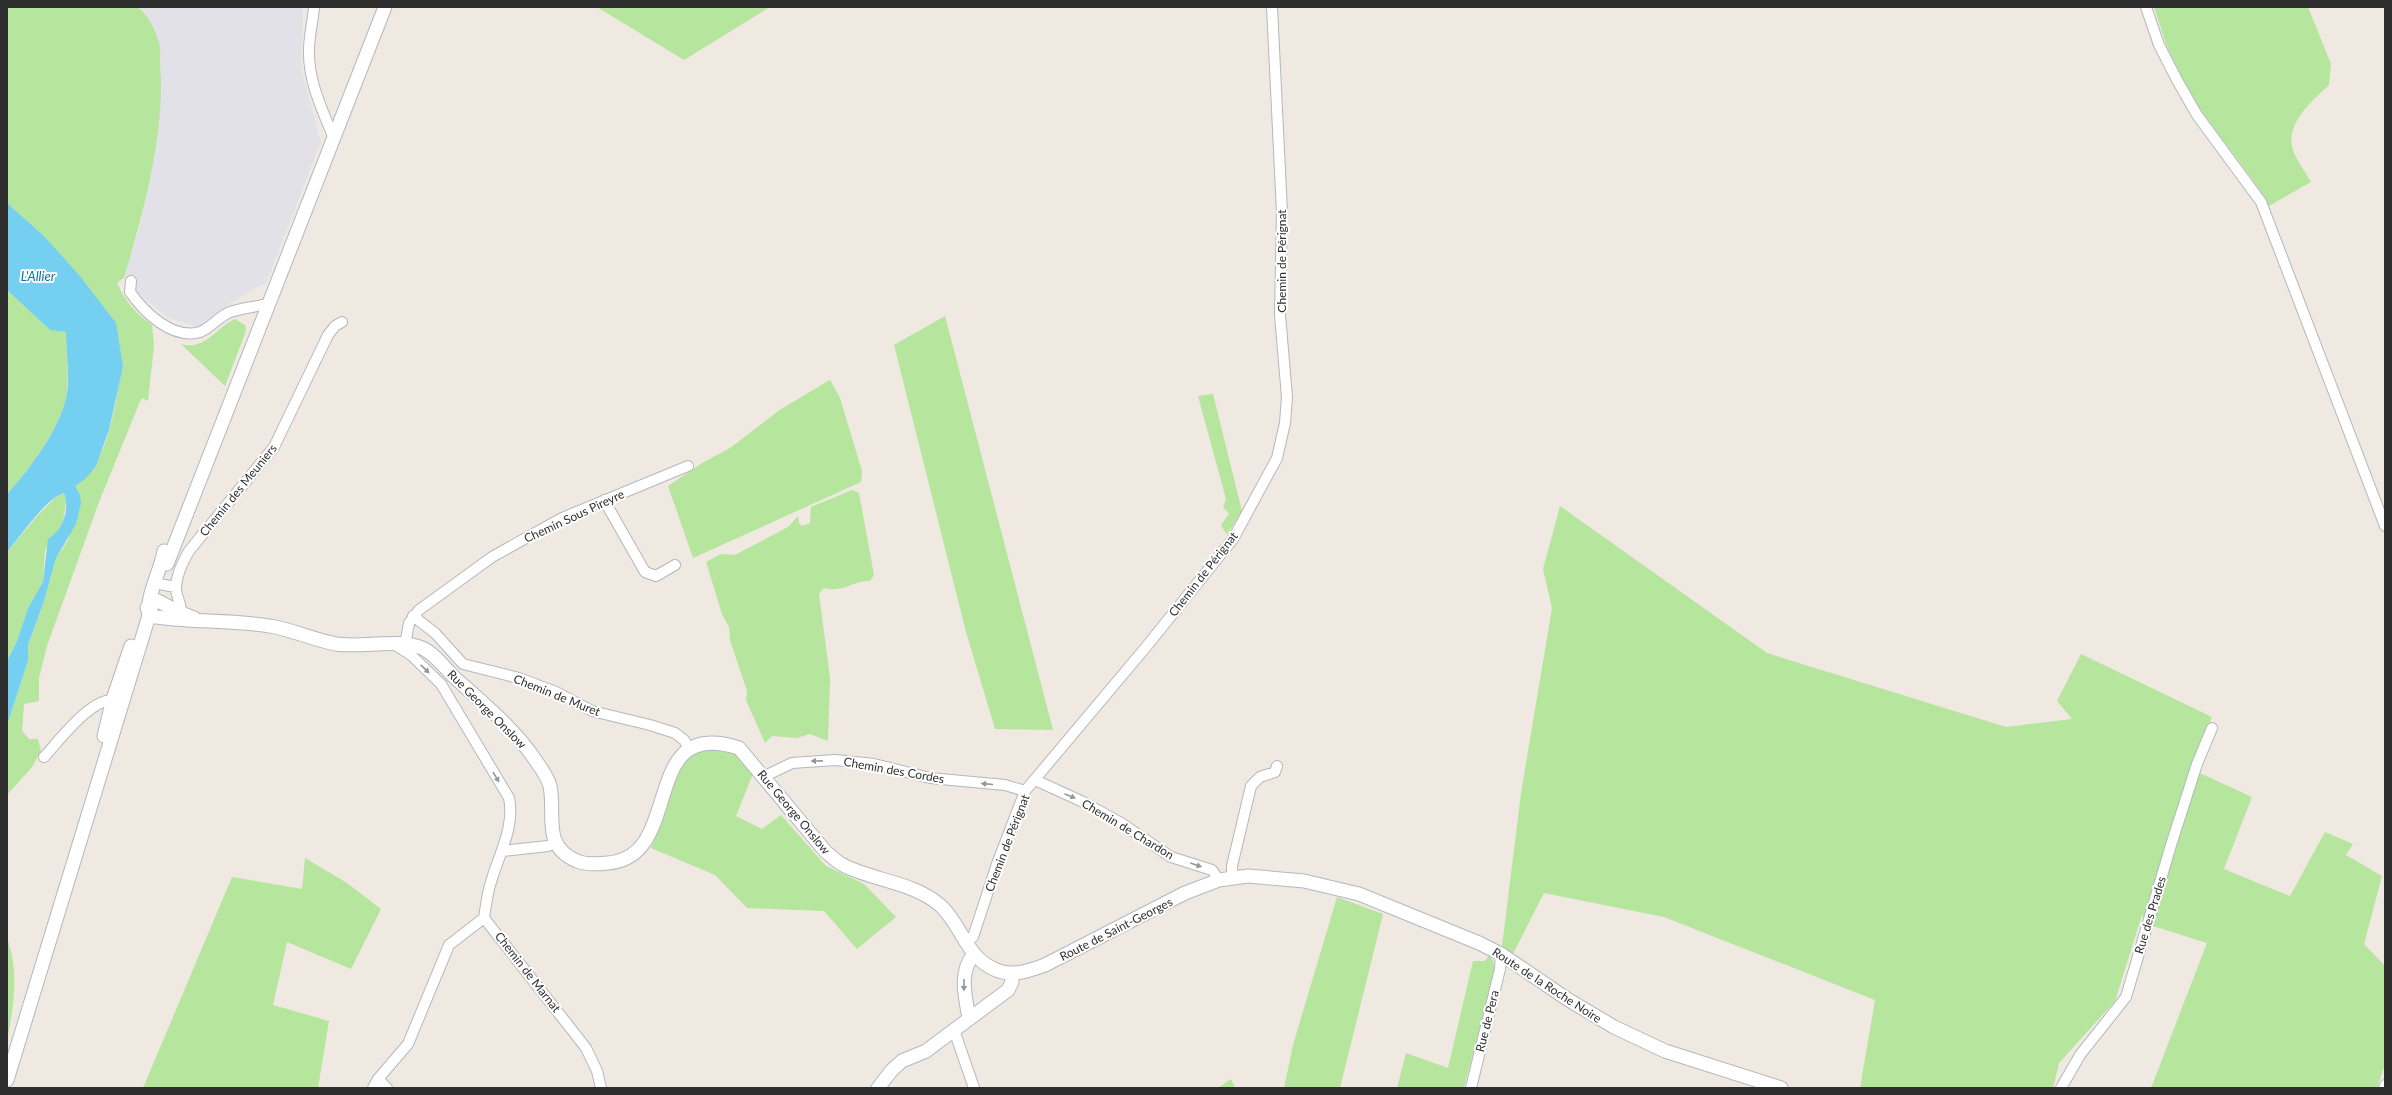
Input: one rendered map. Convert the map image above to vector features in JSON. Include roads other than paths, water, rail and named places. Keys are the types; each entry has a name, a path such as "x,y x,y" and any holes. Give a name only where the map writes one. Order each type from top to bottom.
{"street":[{"path":"314,7 309,51 312,76 319,102 333,136"},
{"path":"148,609 159,584 266,304 385,7"},
{"name":"Chemin de Pérignat","path":"964,939 973,937 997,864 1025,791 1146,647 1233,539 1277,458 1285,423 1287,397 1280,315 1282,212 1272,7"},
{"path":"2146,7 2159,45 2187,97 2261,202 2385,526"},
{"path":"132,281 130,292 139,306 164,325 185,334 200,332 229,312 266,304"},
{"name":"Chemin des Meuniers","path":"180,617 183,609 176,587 180,567 189,551 274,447 328,335 335,326 342,322"},
{"path":"7,1080 118,701 148,609 164,551 225,413"},
{"name":"Chemin Sous Pireyre","path":"413,616 492,557 537,531 604,500 688,466"},
{"path":"604,500 645,572 656,576 675,565"},
{"path":"159,584 176,587"},
{"path":"148,609 180,617"},
{"name":"Rue George Onslow","path":"148,609 180,617 200,620 274,627 335,644 400,645 428,651 519,738 549,784 552,832 555,843"},
{"path":"373,1088 378,1079 408,1044 449,945 484,918 490,883 510,826 511,809 509,798 441,684 400,645 413,616"},
{"name":"Chemin de Muret","path":"413,616 434,633 462,664 519,678 556,692 592,711 650,725 675,733 684,740 689,748"},
{"path":"44,757 92,706 118,701"},
{"name":"Rue des Prades","path":"2061,1088 2080,1055 2126,996 2170,845 2197,764 2212,728"},
{"name":"Rue George Onslow","path":"689,748 709,743 723,743 739,748 765,776 826,852 842,864 924,895 941,907 973,954"},
{"path":"502,851 548,846 555,843 566,854 578,862 596,864 618,862 633,856 644,846 654,825 665,787 676,763 689,748"},
{"name":"Chemin des Cordes","path":"765,776 792,763 836,760 874,764 930,778 1005,785 1025,791"},
{"path":"1232,877 1232,866 1251,786 1260,777 1275,772 1277,766"},
{"name":"Chemin de Chardon","path":"1035,780 1081,801 1121,823 1171,856 1212,870 1218,880"},
{"name":"Route de la Roche Noire","path":"1218,880 1248,876 1304,881 1359,894 1410,913 1501,954 1566,999 1614,1027 1666,1051 1754,1083 1780,1088"},
{"name":"Route de Saint-Georges","path":"1012,974 1026,972 1046,965 1186,893 1218,880"},
{"name":"Chemin de Marnat","path":"484,918 586,1048 597,1071 601,1088"},
{"path":"878,1088 892,1070 902,1061 926,1051 1008,990 1012,982 1012,974 990,967 973,954 967,962 963,986 969,1018"},
{"name":"Rue de Pera","path":"1471,1088 1500,969 1501,954"},
{"path":"954,1030 974,1088"},
{"path":"378,1079 387,1088"}],"water":[{"name":"L'Allier","path":"7,203 44,236 79,275 116,323 123,367 109,430 96,466 85,479 75,486 80,495 81,503 76,524 56,558 44,601 28,645 28,661 7,725 7,661 17,641 28,608 43,582 48,539 58,530 64,519 66,513 66,499 64,493 57,496 50,502 7,552 7,494 34,461 58,421 67,394 68,380 66,332 50,330 7,290"}]}
